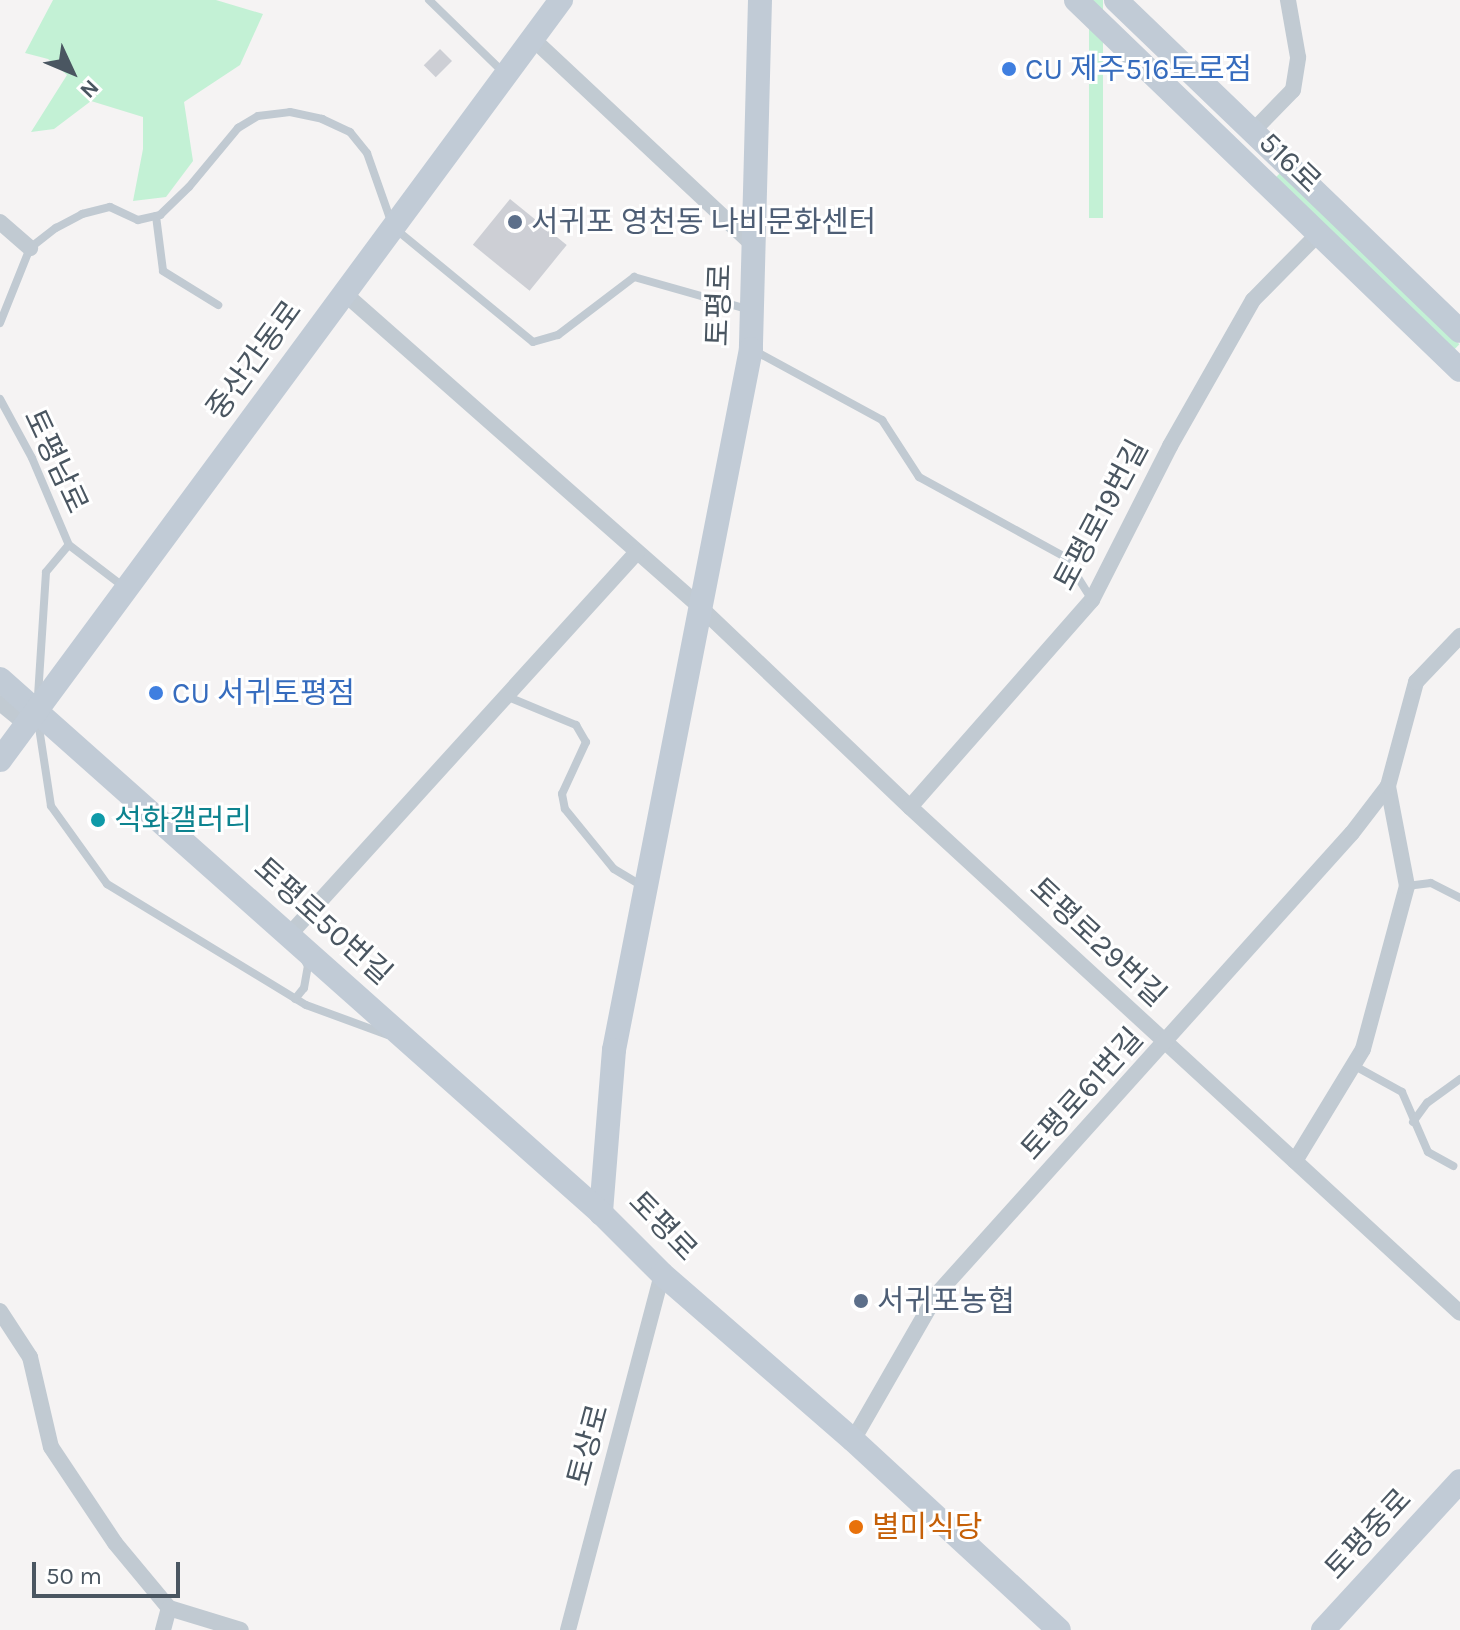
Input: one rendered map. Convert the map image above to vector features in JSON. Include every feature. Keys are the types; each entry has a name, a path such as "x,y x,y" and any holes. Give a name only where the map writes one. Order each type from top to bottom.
{"street":[{"name":"중산간동로","path":"0,760 561,0"},
{"name":"토평로","path":"760,0 751,349 614,1050 601,1213 662,1274 853,1440 1059,1630"},
{"name":"516로","path":"1076,0 1460,370"},
{"name":"516로","path":"1116,0 1460,331"},
{"path":"1253,131 1293,90 1298,57 1288,0"},
{"path":"533,39 753,245"},
{"path":"0,222 30,248"},
{"name":"토평로19번길","path":"910,807 1092,600 1170,446 1253,300 1318,234"},
{"path":"344,293 702,609"},
{"path":"290,934 637,552"},
{"name":"토평로29번길","path":"702,609 910,807 1460,1313"},
{"name":"토평로61번길","path":"853,1440 937,1294 1166,1043 1352,833 1388,786 1416,682 1460,636"},
{"name":"토평로50번길","path":"0,679 31,717 290,934 601,1213"},
{"path":"0,703 31,717"},
{"path":"1295,1161 1363,1049 1407,886 1388,786"},
{"name":"토상로","path":"568,1630 662,1274"},
{"path":"0,1311 30,1357 51,1447 115,1543 169,1608 241,1630"},
{"name":"토평중로","path":"1323,1630 1460,1481"},
{"path":"163,1630 169,1608"}],"lane":[{"path":"429,0 506,75"},
{"path":"0,323 30,248 82,214 110,207 138,220 156,216 189,187 238,128 258,116 290,112 322,119 350,132 367,153 393,227 533,342 558,335 634,277 752,310"},
{"path":"156,216 163,271 218,305"},
{"path":"751,349 882,420 919,477 1065,557 1092,600"},
{"name":"토평남로","path":"0,399 32,458 69,545 126,589"},
{"name":"토평남로","path":"69,545 46,572 31,717 51,806 107,884 295,999 413,1044"},
{"path":"506,696 576,725 586,742 562,794 565,809 614,869 646,888"},
{"path":"1407,886 1431,883 1460,898"},
{"path":"290,934 308,966 304,988 295,999"},
{"path":"1353,1065 1402,1092 1428,1152 1453,1166"},
{"path":"1413,1122 1427,1103 1460,1079"}],"green space":[{"path":"53,0 216,0 263,14 240,65 184,102 193,161 166,197 133,201 143,149 143,117 91,101 54,129 31,132 67,75 48,59 25,53"},
{"path":"1089,0 1103,0 1103,218 1089,218"},
{"path":"1281,172 1459,344 1453,351 1275,178"}],"building":[{"path":"440,49 452,61 436,77 424,65"},
{"name":"서귀포 영천동 나비문화센터","path":"510,199 567,245 530,291 473,245"}],"place":[{"name":"CU 제주516도로점","path":"1009,69"},
{"name":"서귀포 영천동 나비문화센터","path":"515,222"},
{"name":"CU 서귀토평점","path":"156,693"},
{"name":"석화갤러리","path":"98,820"},
{"name":"서귀포농협","path":"861,1301"},
{"name":"별미식당","path":"856,1527"}]}
